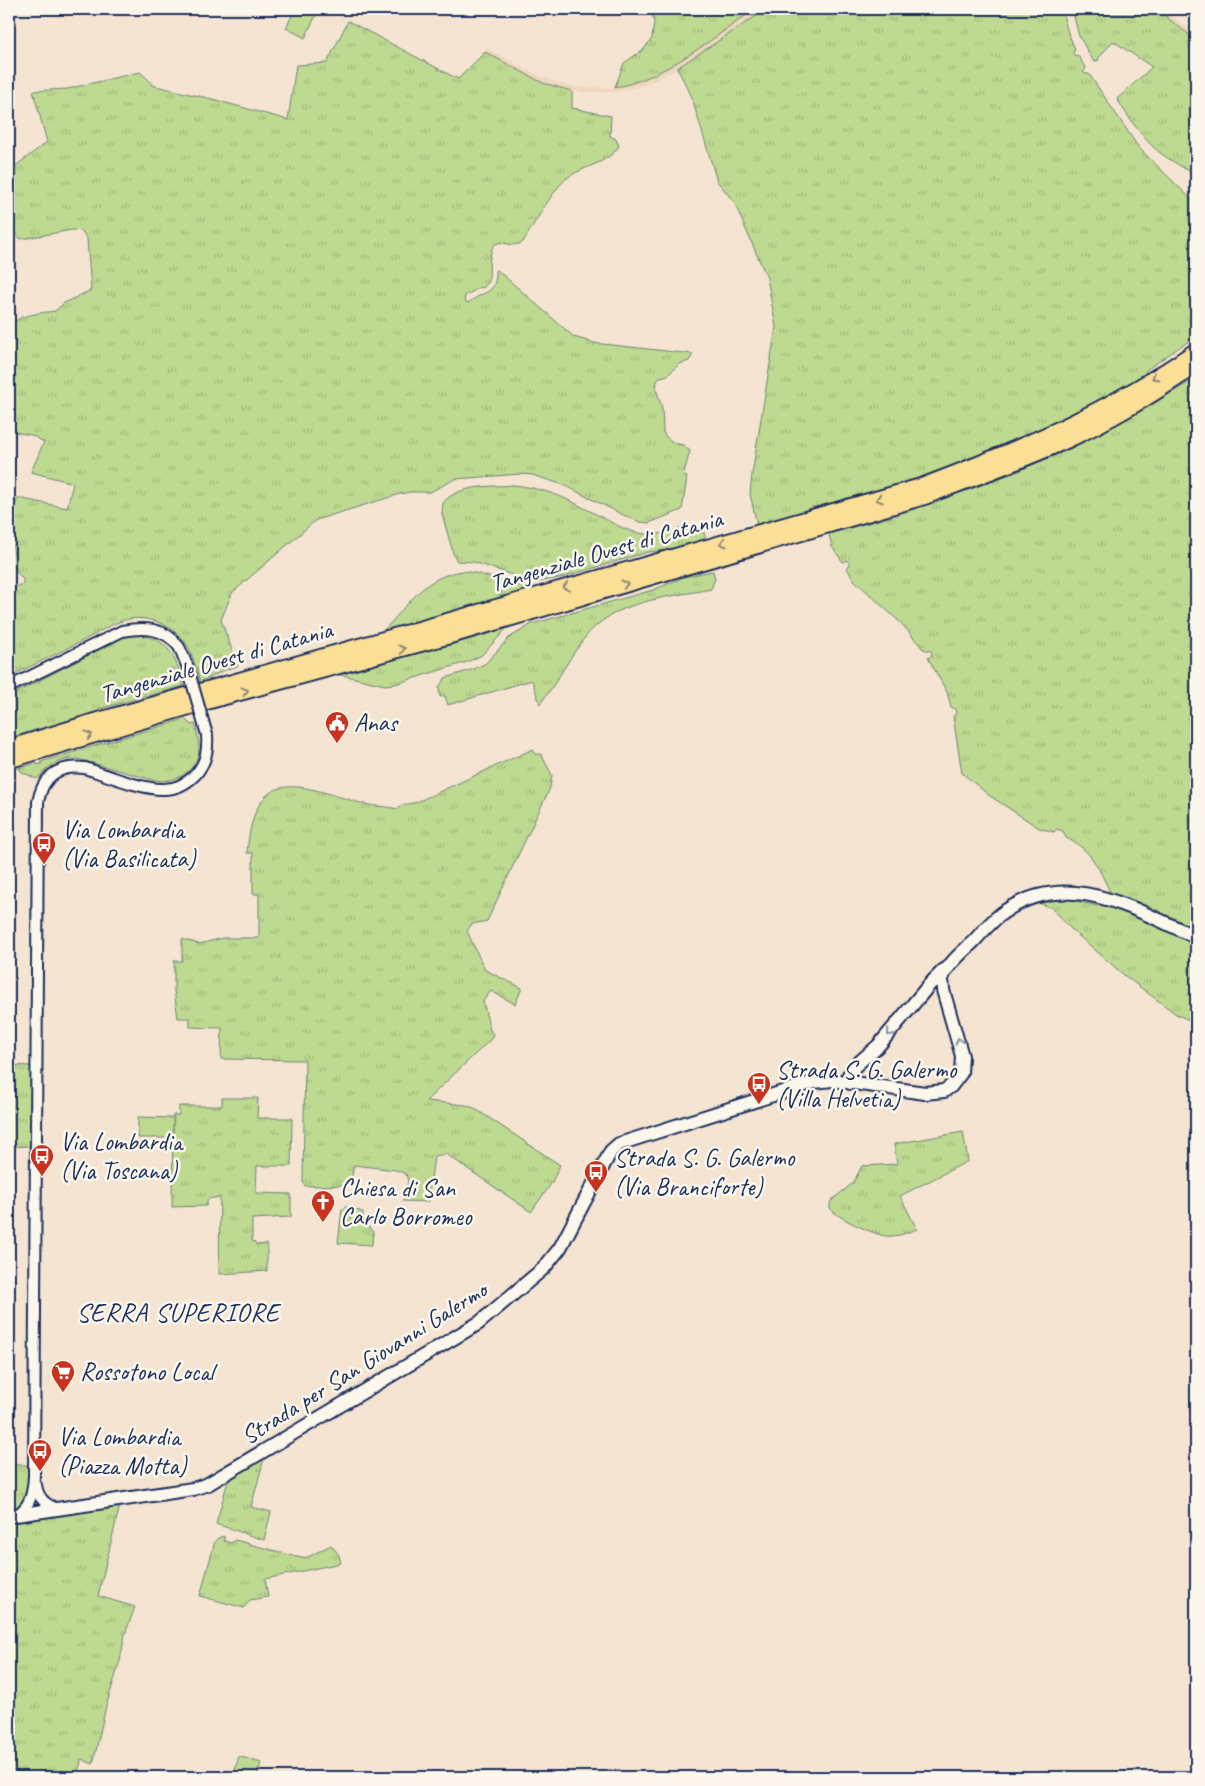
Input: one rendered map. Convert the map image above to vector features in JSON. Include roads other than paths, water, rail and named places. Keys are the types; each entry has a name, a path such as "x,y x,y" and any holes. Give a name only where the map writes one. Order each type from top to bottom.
{"highway":[{"name":"Tangenziale Ovest di Catania","path":"9,748 90,723 923,486 995,459 1064,428 1129,392 1196,351"},
{"name":"Tangenziale Ovest di Catania","path":"9,760 141,720 452,635 926,496 1069,439 1135,404 1196,365"}],"main road":[{"path":"814,1082 843,1073 855,1066 880,1045 934,979 989,924 1007,910 1033,898 1047,894 1068,892 1099,896 1196,937"},
{"path":"943,990 942,980 944,974 954,961"},
{"path":"921,996 933,987 937,986 943,990"},
{"name":"Strada per San Giovanni Galermo","path":"13,1516 200,1487 219,1479 479,1323 544,1268 556,1254 611,1151 619,1144 814,1082 832,1080 851,1082 925,1094 944,1091 951,1086 961,1073 962,1056 943,990"},
{"path":"851,1082 849,1075 855,1066"}],"street":[{"path":"9,687 122,631 140,628 156,630 167,636 178,647 187,665 206,735 207,748 203,764 193,777 180,786 165,790 85,768 75,767 59,770 51,776 40,792 38,802 34,1476 34,1496 38,1503 36,1512"},
{"path":"34,1496 51,1507 58,1509"},
{"path":"13,1516 23,1511 34,1496"}],"place":[{"name":"Anas","path":"337,744"},
{"name":"Via Lombardia (Via Basilicata)","path":"44,865"},
{"name":"Strada S. G. Galermo (Villa Helvetia)","path":"759,1105"},
{"name":"Via Lombardia (Via Toscana)","path":"42,1177"},
{"name":"Strada S. G. Galermo (Via Branciforte)","path":"596,1193"},
{"name":"Chiesa di San Carlo Borromeo","path":"323,1223"},
{"name":"Rossotono Local","path":"63,1393"},
{"name":"Via Lombardia (Piazza Motta)","path":"40,1472"}],"district":[{"name":"SERRA SUPERIORE","path":"178,1312"}]}
